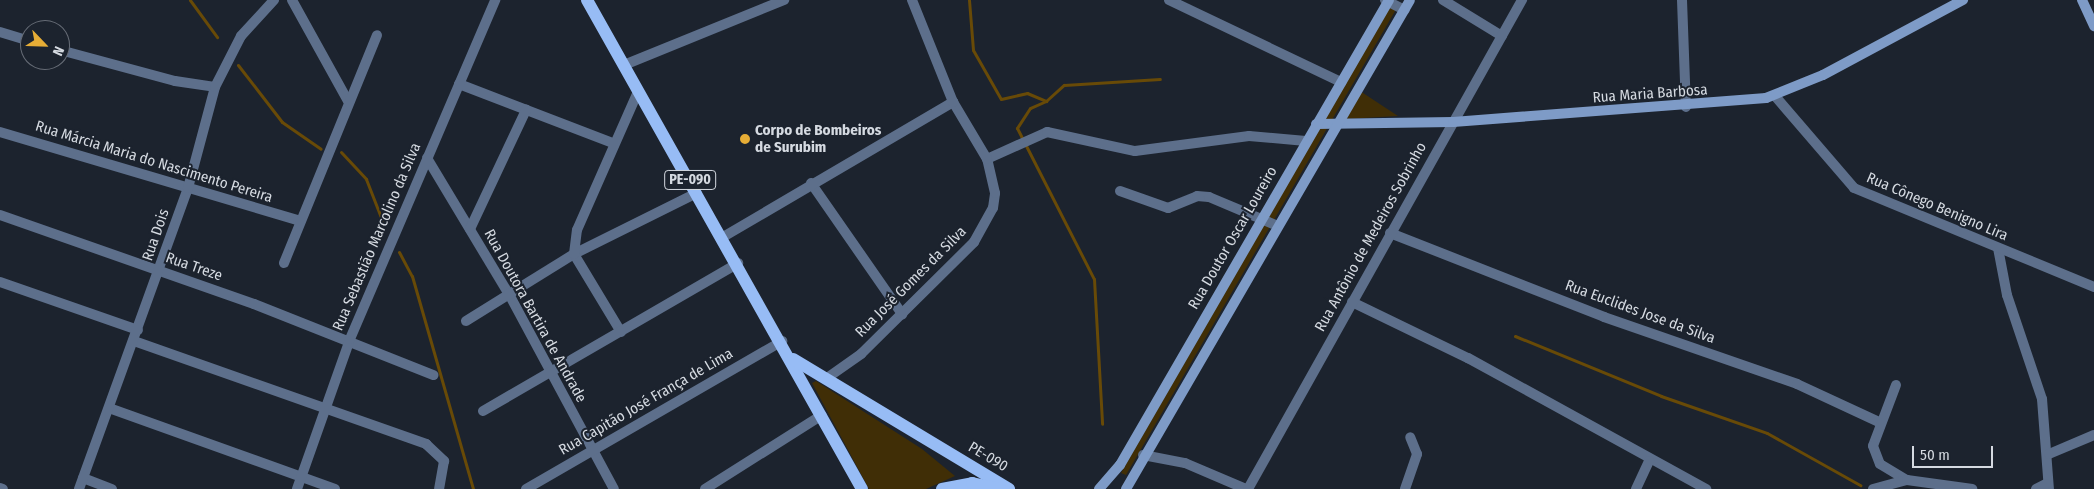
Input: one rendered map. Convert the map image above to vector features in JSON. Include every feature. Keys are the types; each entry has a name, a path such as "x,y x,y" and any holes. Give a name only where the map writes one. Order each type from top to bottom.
{"main road":[{"name":"PE-090","path":"587,0 638,92 793,359 861,489"},
{"name":"Rua Doutor Oscar Loureiro","path":"1099,489 1120,465 1387,0"},
{"path":"1126,489 1143,454 1278,226 1334,126 1410,0"},
{"name":"Rua Maria Barbosa","path":"1316,124 1334,126 1453,122 1686,107 1775,96 1963,0"},
{"path":"2082,0 2094,26"},
{"name":"PE-090","path":"793,359 1009,489"},
{"name":"PE-090","path":"942,489 972,483 1000,489"}],"street":[{"name":"Rua Dois","path":"79,489 110,408 188,188 215,87 241,36 274,0"},
{"path":"292,0 348,101"},
{"name":"Rua Sebastião Marcolino da Silva","path":"297,489 350,339 495,0"},
{"path":"624,65 784,0"},
{"name":"Rua José Gomes da Silva","path":"827,378 861,354 902,314 988,222 995,193 988,159 953,102 912,0"},
{"path":"1169,0 1341,82"},
{"path":"1387,0 1405,10"},
{"path":"1442,0 1502,36"},
{"name":"Rua Antônio de Medeiros Sobrinho","path":"1247,489 1522,0"},
{"path":"1682,0 1686,107"},
{"path":"0,32 20,38"},
{"path":"284,263 348,101 377,35"},
{"path":"70,53 175,81 215,87"},
{"path":"459,84 613,142"},
{"path":"621,332 574,254 577,230 613,142 638,92"},
{"name":"Rua Cônego Benigno Lira","path":"1775,96 1854,188 2094,287"},
{"path":"723,237 811,183 953,102"},
{"path":"470,229 526,110"},
{"name":"Rua Márcia Maria do Nascimento Pereira","path":"0,132 300,221"},
{"path":"988,159 1046,132 1135,151 1249,136 1306,141"},
{"name":"Rua Doutora Bartira de Andrade","path":"427,158 510,296 550,375 614,489"},
{"path":"811,183 902,314"},
{"path":"1120,192 1168,208 1197,196 1209,197 1278,226"},
{"path":"466,321 510,296 574,254 697,193"},
{"name":"Rua Treze","path":"0,215 350,339 433,375"},
{"name":"Rua Euclides Jose da Silva","path":"1390,233 1604,317 1797,384 1879,422"},
{"path":"1998,248 2007,295 2042,399 2049,454 2048,487 2036,489"},
{"path":"483,412 550,375 738,264"},
{"path":"0,282 138,330"},
{"path":"1352,302 1468,358 1649,461 1706,489"},
{"path":"134,340 426,444 444,461 439,489"},
{"name":"Rua Capitão José França de Lima","path":"526,489 782,341"},
{"path":"1896,386 1879,422 1872,446 1875,458 1907,480"},
{"path":"110,408 335,489"},
{"path":"705,489 822,415"},
{"path":"2049,454 2094,434"},
{"path":"1405,489 1417,454 1410,438"},
{"path":"1143,454 1185,463 1247,489"},
{"path":"1636,489 1649,461"},
{"path":"83,478 112,489"},
{"path":"1873,489 1907,480 1972,489"}],"shaded area":[{"path":"1392,3 1398,6 1126,475 1121,473"},
{"path":"1360,91 1398,116 1345,119"},
{"path":"816,381 922,449 955,476 926,489 869,489 812,383"}],"waterway":[{"path":"190,0 217,37"},
{"path":"969,0 973,50 1001,99 1027,93 1046,101 1030,108 1017,128 1094,279 1102,424"},
{"path":"238,65 282,122 321,149"},
{"path":"1046,101 1064,85 1160,79"},
{"path":"341,152 366,179 382,220"},
{"path":"399,252 412,276 473,489"},
{"path":"1515,336 1661,396 1767,433 1860,485"}],"place":[{"name":"Corpo de Bombeiros de Surubim","path":"745,139"}]}
